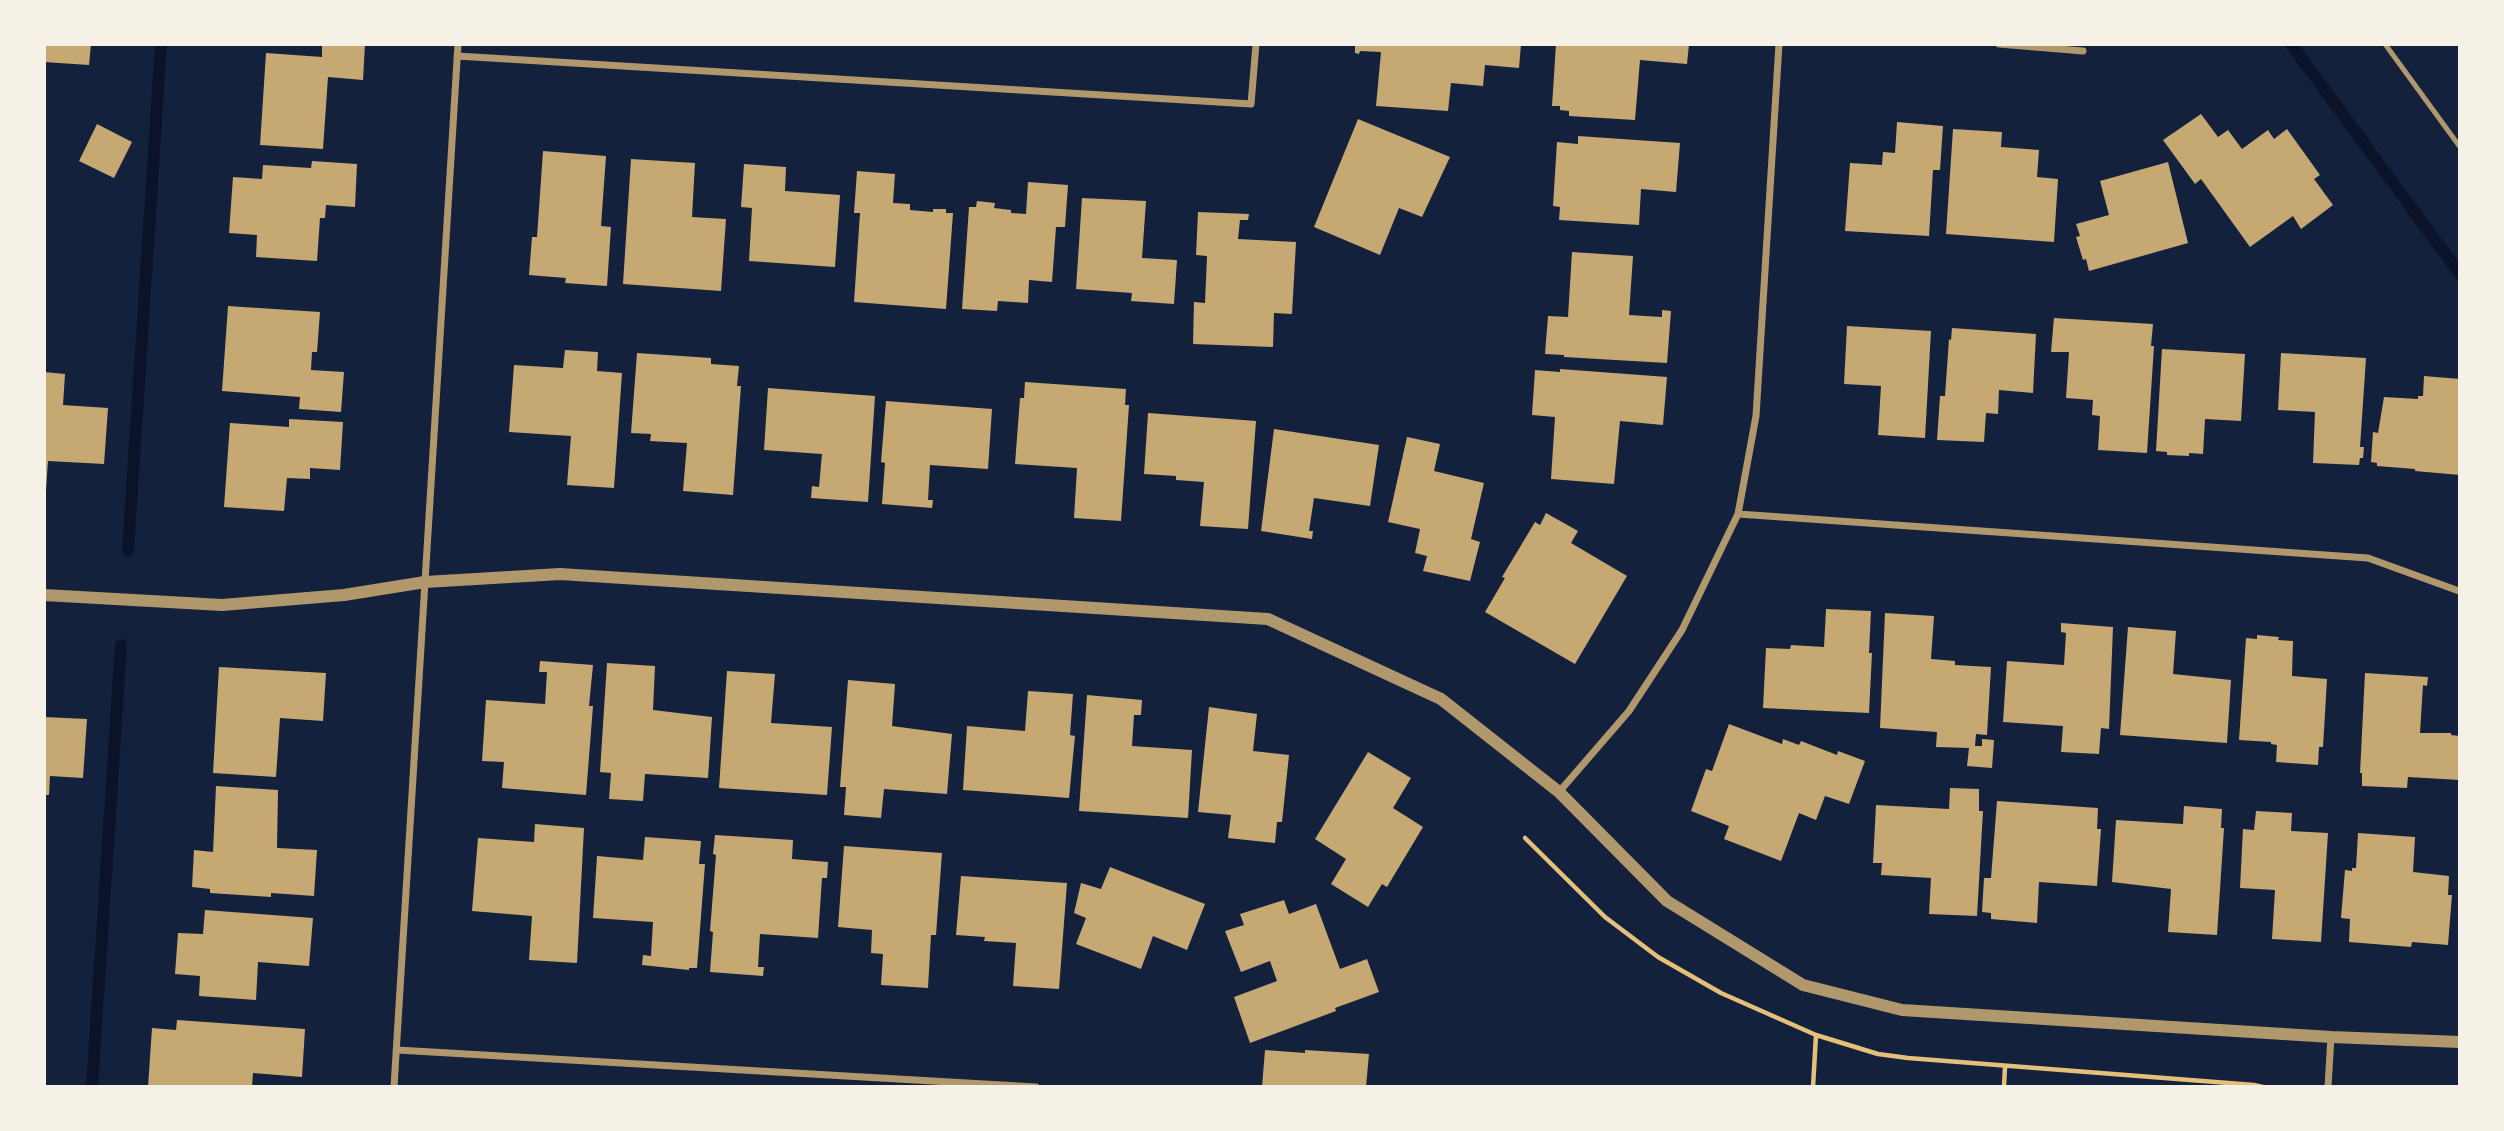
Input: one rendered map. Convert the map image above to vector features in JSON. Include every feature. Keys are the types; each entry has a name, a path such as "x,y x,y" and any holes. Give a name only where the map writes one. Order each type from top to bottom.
{"street":[{"path":"394,1087 458,44"},
{"path":"457,56 1251,104 1255,44"},
{"path":"1559,792 1629,711 1682,630 1738,514 1756,416 1779,44"},
{"path":"1999,44 2083,51"},
{"path":"1738,514 2368,558 2459,591"},
{"path":"44,595 222,606 344,595 425,582 560,574 1268,619 1441,699 1559,792 1667,901 1803,985 1902,1010 2331,1037 2460,1042"},
{"path":"2328,1087 2331,1037"},
{"path":"397,1050 1036,1087"}],"lane":[{"path":"2385,44 2460,147"}],"path":[{"path":"1525,838 1605,917 1658,957 1721,993 1815,1035 1878,1054 2263,1087"},
{"path":"1813,1087 1815,1035"},
{"path":"2004,1087 2005,1066"}],"building":[{"path":"44,44 91,44 89,65 44,62"},
{"path":"322,44 365,44 363,80 328,77 323,149 260,145 266,53 322,57"},
{"path":"1355,44 1521,44 1519,68 1485,65 1483,86 1451,83 1448,111 1376,106 1381,52 1355,53"},
{"path":"1556,44 1689,44 1687,64 1640,60 1635,120 1569,116 1569,111 1560,110 1560,106 1552,106"},
{"path":"2201,114 2218,137 2228,130 2242,149 2268,130 2274,139 2287,129 2320,175 2314,179 2333,205 2301,229 2293,216 2250,247 2201,179 2195,184 2163,140"},
{"path":"1358,119 1450,157 1422,217 1399,208 1380,255 1314,227"},
{"path":"1897,122 1943,126 1940,170 1933,170 1929,236 1845,231 1850,163 1882,165 1883,152 1895,153"},
{"path":"97,124 132,142 114,178 79,161"},
{"path":"1953,129 2002,132 2001,147 2039,150 2037,177 2058,179 2054,242 1946,234"},
{"path":"1578,136 1680,143 1676,192 1641,189 1639,225 1559,220 1560,207 1553,206 1557,142 1578,144"},
{"path":"543,151 606,156 601,226 611,227 607,286 565,283 566,278 529,275 532,237 537,237"},
{"path":"631,159 695,163 692,217 726,219 721,291 623,284"},
{"path":"312,161 357,164 355,207 326,205 325,218 320,218 317,261 256,257 257,235 229,233 233,177 262,179 263,165 311,168"},
{"path":"2168,162 2188,243 2089,271 2076,237 2080,236 2076,224 2109,215 2100,181"},
{"path":"744,164 786,167 785,191 840,195 835,267 749,261 752,208 741,207"},
{"path":"857,171 895,174 893,203 910,204 910,210 933,212 933,209 946,209 946,213 953,213 946,309 854,302 860,213 854,213"},
{"path":"1028,182 1068,185 1065,227 1056,227 1052,282 1029,280 1028,303 998,301 997,311 962,309 969,207 976,207 977,201 995,203 994,208 1026,214"},
{"path":"1082,198 1146,201 1142,258 1177,260 1174,304 1131,301 1132,293 1076,289"},
{"path":"1198,212 1249,214 1248,220 1240,220 1238,239 1296,242 1292,314 1274,313 1273,347 1193,344 1194,302 1205,303 1207,256 1196,255"},
{"path":"1572,252 1633,256 1629,315 1662,317 1662,310 1671,311 1667,363 1545,354 1548,316 1568,317"},
{"path":"228,306 320,312 317,352 312,352 311,370 344,372 341,412 299,409 300,397 222,391"},
{"path":"2054,318 2153,324 2147,453 2098,450 2100,416 2092,415 2093,400 2066,398 2069,352 2051,352"},
{"path":"1847,326 1931,331 1925,438 1878,435 1881,386 1844,384"},
{"path":"1952,328 2036,334 2033,393 1999,390 1998,414 1986,413 1984,442 1937,440 1940,396 1945,396"},
{"path":"2162,349 2245,354 2241,421 2205,419 2203,454 2167,455 2167,452 2156,451"},
{"path":"565,350 598,352 597,371 622,373 614,488 567,485 571,436 509,432 514,365 563,368"},
{"path":"637,353 711,358 711,364 739,366 737,386 741,386 733,495 683,491 687,443 650,441 651,434 631,433"},
{"path":"2281,353 2366,358 2360,447 2364,447 2359,465 2313,463 2315,412 2278,410"},
{"path":"1560,369 1667,377 1663,425 1620,421 1614,484 1551,479 1555,417 1532,415 1535,370 1560,372"},
{"path":"44,372 65,374 63,405 108,408 104,464 48,461 46,491 44,491"},
{"path":"2424,376 2460,379 2460,475 2377,466 2377,463 2371,462 2373,432 2378,433 2384,397 2418,399 2418,396 2423,396"},
{"path":"1025,382 1126,389 1125,405 1129,405 1121,521 1074,518 1077,468 1015,464 1020,398 1024,398"},
{"path":"768,388 875,396 868,502 811,498 812,486 819,487 822,454 764,450"},
{"path":"886,401 992,409 988,469 930,465 928,500 933,500 932,508 882,504 885,463 881,462"},
{"path":"1148,413 1256,421 1248,529 1200,526 1204,482 1176,480 1176,476 1144,474"},
{"path":"289,419 343,422 340,470 310,468 310,479 287,478 284,511 224,507 230,423 289,427"},
{"path":"1274,429 1379,445 1370,506 1314,498 1309,531 1313,531 1312,539 1261,531"},
{"path":"1407,437 1440,444 1434,471 1484,483 1471,539 1480,542 1470,581 1423,571 1427,556 1415,553 1420,529 1388,522"},
{"path":"1546,513 1578,531 1571,543 1627,576 1575,664 1485,612 1505,578 1502,577 1535,522 1540,525"},
{"path":"1826,609 1871,611 1869,713 1763,708 1766,648 1790,649 1791,645 1824,647"},
{"path":"1885,613 1934,616 1931,659 1955,661 1955,665 1991,667 1987,735 1976,734 1975,746 1982,746 1982,739 1994,740 1992,768 1967,766 1969,748 1936,747 1937,732 1880,728"},
{"path":"2061,623 2113,627 2109,729 2101,728 2099,754 2061,752 2063,726 2003,722 2007,661 2064,665 2066,633 2061,632"},
{"path":"2128,627 2176,631 2173,674 2231,680 2227,743 2120,735"},
{"path":"2257,635 2293,641 2292,676 2327,679 2323,747 2319,747 2318,765 2276,762 2277,745 2271,742 2239,740 2246,638 2257,639"},
{"path":"540,661 593,665 589,706 593,706 586,795 502,788 504,762 482,761 486,700 545,704 547,672 539,672"},
{"path":"607,663 655,666 653,710 712,717 708,778 645,774 643,801 609,799 611,773 600,772"},
{"path":"219,667 326,673 323,721 280,718 276,777 213,773"},
{"path":"727,671 775,674 771,723 832,727 827,795 719,788"},
{"path":"2365,673 2428,677 2427,686 2423,685 2420,733 2451,733 2460,736 2460,780 2408,777 2407,788 2362,786 2360,773"},
{"path":"848,680 895,684 892,726 952,734 947,794 884,789 881,818 844,815 846,787 840,787"},
{"path":"1028,691 1073,694 1070,735 1075,736 1069,798 963,790 967,726 1025,731"},
{"path":"1087,695 1142,700 1141,715 1134,715 1132,746 1192,750 1188,818 1079,811"},
{"path":"1209,707 1257,714 1253,751 1289,755 1282,822 1277,822 1275,843 1228,838 1231,815 1198,812"},
{"path":"44,717 87,719 83,778 50,776 49,795 44,795"},
{"path":"1729,724 1782,744 1783,739 1799,745 1801,741 1837,755 1838,751 1865,761 1849,804 1825,796 1816,820 1799,813 1781,861 1724,839 1729,826 1691,811 1706,769 1712,771"},
{"path":"1368,752 1411,778 1393,808 1423,827 1387,887 1382,884 1368,907 1331,884 1346,859 1315,839"},
{"path":"216,786 278,790 277,848 317,850 314,896 271,893 271,897 210,893 210,889 192,887 194,850 213,852"},
{"path":"1950,788 1979,789 1979,811 1983,811 1977,916 1929,914 1931,878 1881,875 1882,863 1873,863 1876,805 1949,809"},
{"path":"1997,801 2098,808 2097,829 2101,829 2097,886 2039,882 2037,923 1991,919 1991,913 1982,912 1984,878 1991,878"},
{"path":"2184,806 2222,809 2221,828 2224,828 2217,935 2168,932 2171,889 2112,882 2116,820 2183,824"},
{"path":"2256,811 2292,813 2291,831 2328,833 2321,942 2272,939 2275,890 2240,888 2243,829 2254,830"},
{"path":"535,824 584,828 577,963 529,960 532,916 472,911 478,838 534,842"},
{"path":"2358,833 2415,837 2413,872 2449,876 2448,895 2452,895 2448,945 2412,942 2411,947 2349,942 2350,919 2341,918 2345,870 2352,871 2352,868 2356,868"},
{"path":"715,835 793,840 792,859 828,862 827,878 822,878 818,938 760,934 758,967 764,967 763,976 710,972"},
{"path":"645,837 701,841 699,864 705,864 697,968 689,970 642,965 643,955 651,956 653,922 593,918 597,856 643,860"},
{"path":"844,846 942,853 936,935 931,935 928,988 881,985 883,954 871,953 872,930 838,927"},
{"path":"1110,867 1205,904 1187,950 1153,936 1141,969 1076,944 1086,918 1074,913 1081,883 1101,889"},
{"path":"961,876 1067,883 1059,989 1013,986 1016,943 984,941 985,937 956,935"},
{"path":"1284,900 1289,914 1316,904 1340,969 1367,959 1379,992 1250,1043 1234,997 1277,981 1270,961 1241,972 1225,931 1244,925 1240,914"},
{"path":"205,910 313,918 309,966 258,962 256,1000 199,996 200,976 175,974 178,933 203,934"},
{"path":"177,1020 305,1029 302,1077 253,1073 252,1087 148,1087 152,1028 176,1030"},
{"path":"1265,1050 1369,1054 1366,1087 1262,1087"}],"waterway":[{"path":"128,550 161,44"},
{"path":"2291,44 2460,274"},
{"path":"92,1087 121,645"}]}
